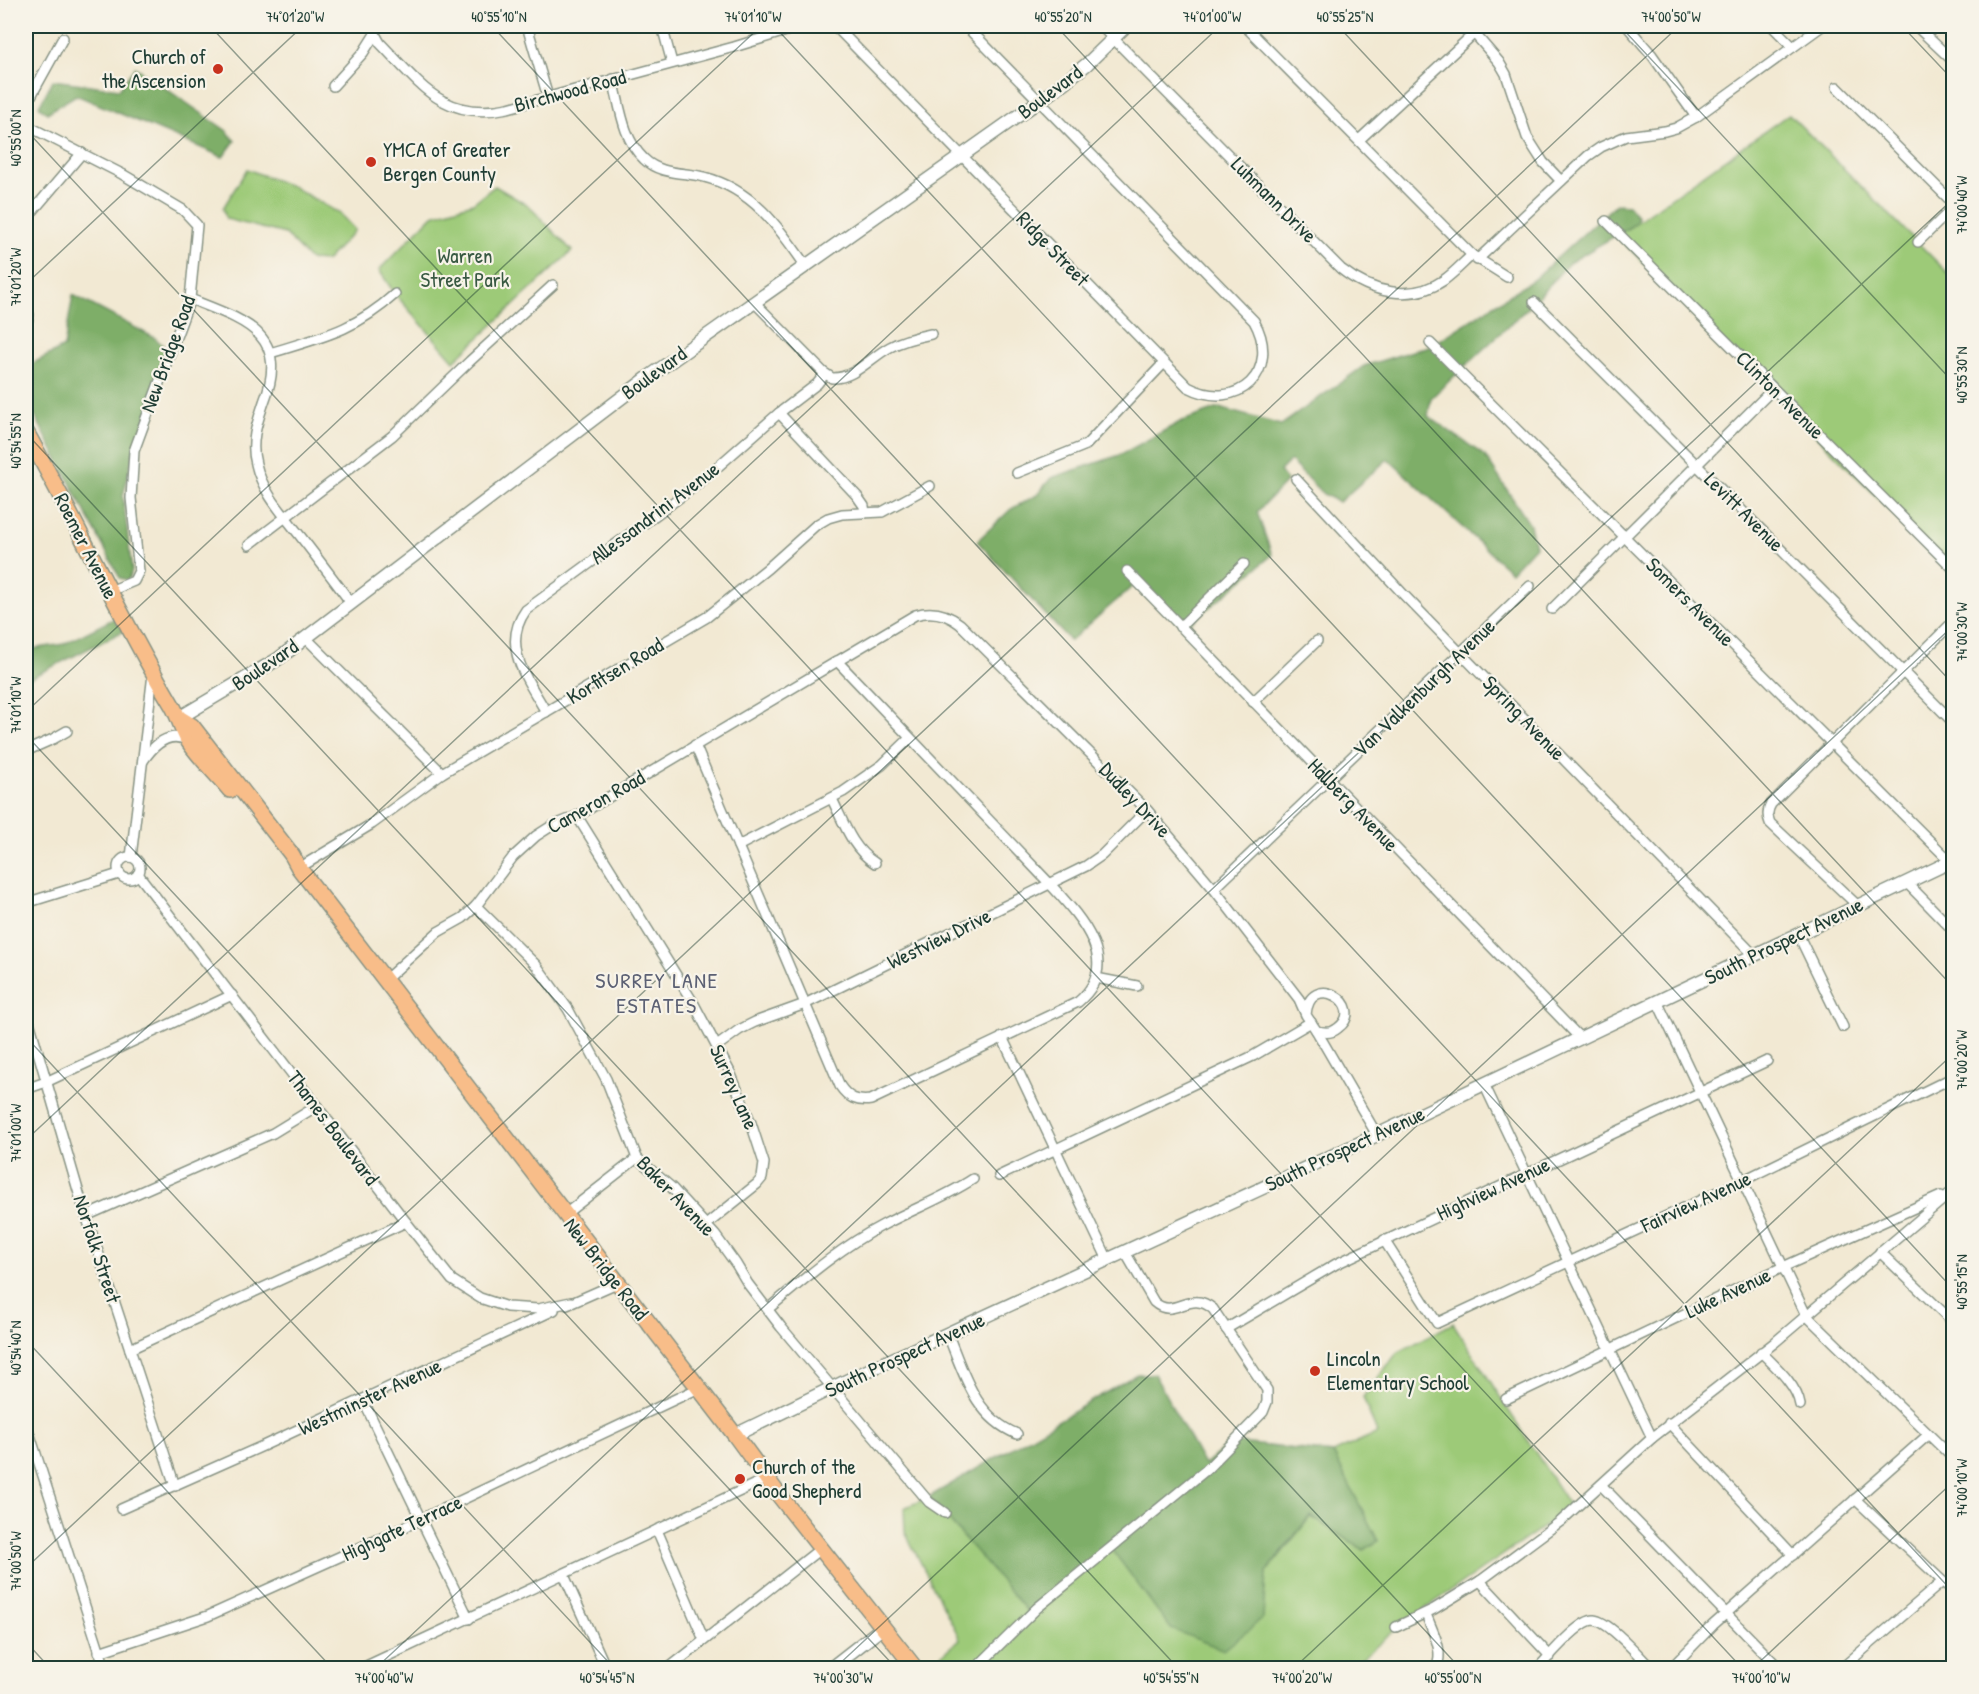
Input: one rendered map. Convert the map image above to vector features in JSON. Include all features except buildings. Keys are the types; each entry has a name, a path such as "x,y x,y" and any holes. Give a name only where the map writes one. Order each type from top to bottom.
{"main road":[{"name":"Roemer Avenue","path":"26,432 153,673"},
{"name":"New Bridge Road","path":"153,673 190,742 287,858 299,868"},
{"name":"New Bridge Road","path":"179,718 192,726 292,855 299,868 735,1435 766,1479 915,1668"}],"street":[{"path":"527,26 548,97"},
{"path":"662,26 672,63"},
{"name":"Birchwood Road","path":"375,30 380,43 424,88 448,104 462,110 479,112 495,111 613,80 797,26"},
{"name":"Ridge Street","path":"835,26 1188,387 1202,394 1214,396 1233,394 1252,380 1262,363 1263,341 1254,321 1039,101"},
{"path":"966,26 1039,101"},
{"name":"Luhmann Drive","path":"1101,26 1341,269 1354,279 1380,291 1409,292 1443,281 1474,257 1588,156 1612,141 1626,136 1665,131 1696,117 1822,26"},
{"name":"Boulevard","path":"179,718 255,674 306,638 623,395 1078,72 1126,26"},
{"path":"1245,26 1474,257 1507,277"},
{"path":"1359,140 1482,26"},
{"path":"1628,26 1652,55 1696,117"},
{"path":"1772,26 1793,47"},
{"path":"1916,26 1953,62"},
{"path":"333,86 363,52 375,30"},
{"path":"1474,33 1499,62 1506,74 1520,122 1536,153 1561,182"},
{"path":"26,105 63,38"},
{"path":"613,80 628,136 642,158 667,171 705,177 737,191 772,219 806,265"},
{"path":"1837,87 1953,205 1918,242"},
{"name":"New Bridge Road","path":"26,125 165,199 193,219 197,225 190,299 134,451 131,498 139,571 134,581 110,591"},
{"path":"26,219 82,153"},
{"name":"Clinton Avenue","path":"1606,221 1953,569"},
{"path":"249,545 403,427 433,395 553,285"},
{"path":"270,353 337,333 369,316 395,294"},
{"path":"190,299 239,318 259,335 270,353 272,362 270,386 256,425 254,451 262,484 351,603"},
{"path":"754,302 825,374 832,378 846,377 901,342 931,334"},
{"name":"Levitt Avenue","path":"1534,302 1953,723"},
{"path":"26,307 29,315 26,326"},
{"name":"Somers Avenue","path":"1430,343 1952,860"},
{"path":"1017,473 1086,445 1164,363"},
{"name":"Allessandrini Avenue","path":"546,712 516,656 516,627 526,610 698,484 779,413 817,384 825,374"},
{"path":"1552,609 1773,389"},
{"path":"779,413 857,496 864,506 865,513"},
{"name":"Spring Avenue","path":"1296,479 1754,955"},
{"name":"Korfitsen Road","path":"299,868 372,824 442,773 707,617 728,602 816,525 842,514 882,512 930,486"},
{"path":"1180,627 1244,564"},
{"name":"Hallberg Avenue","path":"1127,571 1580,1038"},
{"name":"Van Valkenburgh Avenue","path":"1214,889 1530,586"},
{"name":"Cameron Road","path":"385,980 438,932 463,918 476,906 513,857 536,836 550,827 577,816 915,615 936,612"},
{"name":"Dudley Drive","path":"936,612 945,614 960,624 1147,810 1214,889 1299,999 1377,1135"},
{"path":"1857,905 1770,823 1768,815 1771,804 1953,621"},
{"path":"306,638 442,773"},
{"path":"1253,702 1317,641"},
{"path":"695,745 840,1086 851,1098 871,1100 1078,1002 1086,995 1096,978 1098,957 1092,938 1050,884 837,661"},
{"path":"131,856 153,673"},
{"path":"26,751 54,739 67,730"},
{"path":"142,763 154,746 166,739 177,737 190,742"},
{"path":"738,846 832,799 873,772 910,738"},
{"path":"832,799 856,846 863,855 875,863"},
{"name":"Westview Drive","path":"717,1046 755,1022 805,1004 1086,866 1102,855 1147,810"},
{"name":"Surrey Lane","path":"577,816 694,1004 717,1046 751,1123 764,1163 764,1171 757,1184 706,1224"},
{"path":"131,856 139,862 140,869 134,878 127,879 119,874 117,869 119,862 131,856"},
{"name":"South Prospect Avenue","path":"735,1435 1377,1135 1952,860"},
{"path":"26,903 119,874"},
{"name":"Thames Boulevard","path":"138,874 447,1274 465,1290 507,1307 522,1309 554,1307 571,1302"},
{"path":"1906,882 1953,931"},
{"name":"Baker Avenue","path":"476,906 536,965 568,1009 606,1079 637,1158 672,1188 706,1224 736,1264 747,1284 833,1388 928,1502 945,1513"},
{"path":"1798,934 1843,1028"},
{"path":"1096,978 1137,986"},
{"path":"26,1089 46,1082 232,995"},
{"path":"1658,1001 1806,1315 1953,1459"},
{"name":"Norfolk Street","path":"26,1011 86,1215 174,1486"},
{"path":"999,1176 1253,1056 1311,1022"},
{"path":"1002,1037 1108,1260"},
{"name":"Highview Avenue","path":"1226,1329 1298,1285 1384,1240 1767,1061"},
{"name":"Fairview Avenue","path":"1384,1240 1437,1323 1742,1181 1953,1077"},
{"path":"1484,1084 1652,1438"},
{"path":"86,1215 273,1133 317,1106"},
{"path":"564,1215 637,1158"},
{"path":"768,1309 844,1250 870,1233 956,1190 973,1179"},
{"path":"1396,1627 1425,1614 1480,1581 1561,1521 1652,1438 1761,1352 1953,1192"},
{"name":"Luke Avenue","path":"1506,1399 1783,1267 1953,1192"},
{"path":"130,1349 405,1222"},
{"path":"976,1668 1037,1608 1206,1470 1263,1412 1268,1402 1267,1390 1213,1309 1200,1301 1186,1302 1171,1309 1159,1306 1154,1302 1125,1252"},
{"path":"1880,1252 1953,1323"},
{"name":"Westminster Avenue","path":"122,1509 363,1400 571,1302 617,1283"},
{"path":"948,1335 973,1396 998,1424 1017,1434"},
{"path":"1761,1352 1788,1382 1800,1405"},
{"name":"Highgate Terrace","path":"99,1652 208,1616 699,1388"},
{"path":"363,1400 469,1619"},
{"path":"26,1423 105,1668"},
{"path":"1670,1423 1793,1555"},
{"path":"1671,1668 1726,1614 1928,1434"},
{"path":"362,1668 766,1479"},
{"path":"1601,1485 1779,1668"},
{"path":"1856,1499 1953,1592"},
{"path":"657,1530 704,1641"},
{"path":"669,1668 820,1549"},
{"path":"564,1575 606,1668"},
{"path":"1480,1581 1550,1656"},
{"path":"1842,1668 1942,1582"},
{"path":"1425,1614 1439,1648 1440,1656 1436,1668"},
{"path":"1538,1668 1582,1624 1595,1620 1607,1626 1651,1668"},
{"path":"831,1668 882,1628"}],"green space":[{"path":"135,67 227,131 235,141 223,157 76,95 47,113 39,106 53,80 119,89"},
{"path":"1789,114 1953,278 1953,573 1617,236"},
{"path":"247,169 293,187 339,213 355,230 326,261 310,260 285,234 226,219 223,208"},
{"name":"Warren Street Park","path":"495,186 529,206 572,251 454,361 395,294 379,270 433,215 473,203"},
{"path":"1616,204 1628,205 1638,217 1635,224 1569,263 1534,302 1431,398 1428,416 1485,456 1530,525 1535,546 1511,572 1388,459 1339,502 1323,494 1290,461 1280,471 1287,481 1257,512 1272,555 1185,628 1141,579 1070,641 977,541 1011,509 1037,495 1051,478 1120,455 1180,422 1219,408 1281,425 1364,366 1432,345 1533,280"},
{"path":"73,295 155,338 170,352 134,451 123,496 132,571 128,580 120,578 26,399 26,367 64,347"},
{"path":"121,615 128,629 26,680 26,650 64,644"},
{"path":"1453,1323 1571,1508 1400,1626 1351,1668 942,1668 935,1660 960,1639 905,1532 904,1508 929,1497 1108,1544 1262,1618 1266,1573 1311,1516 1364,1549 1378,1541 1333,1453 1377,1433 1363,1397 1397,1353"},
{"path":"1137,1374 1154,1374 1204,1465 1231,1442 1333,1453 1378,1541 1364,1550 1310,1516 1266,1572 1263,1618 1224,1650 1171,1629 1108,1544 1031,1616 929,1497"}],"place":[{"name":"Church of the Ascension","path":"218,69"},
{"name":"YMCA of Greater Bergen County","path":"371,162"},
{"name":"Lincoln Elementary School","path":"1315,1371"},
{"name":"Church of the Good Shepherd","path":"740,1479"}],"district":[{"name":"SURREY LANE ESTATES","path":"657,992"}]}
